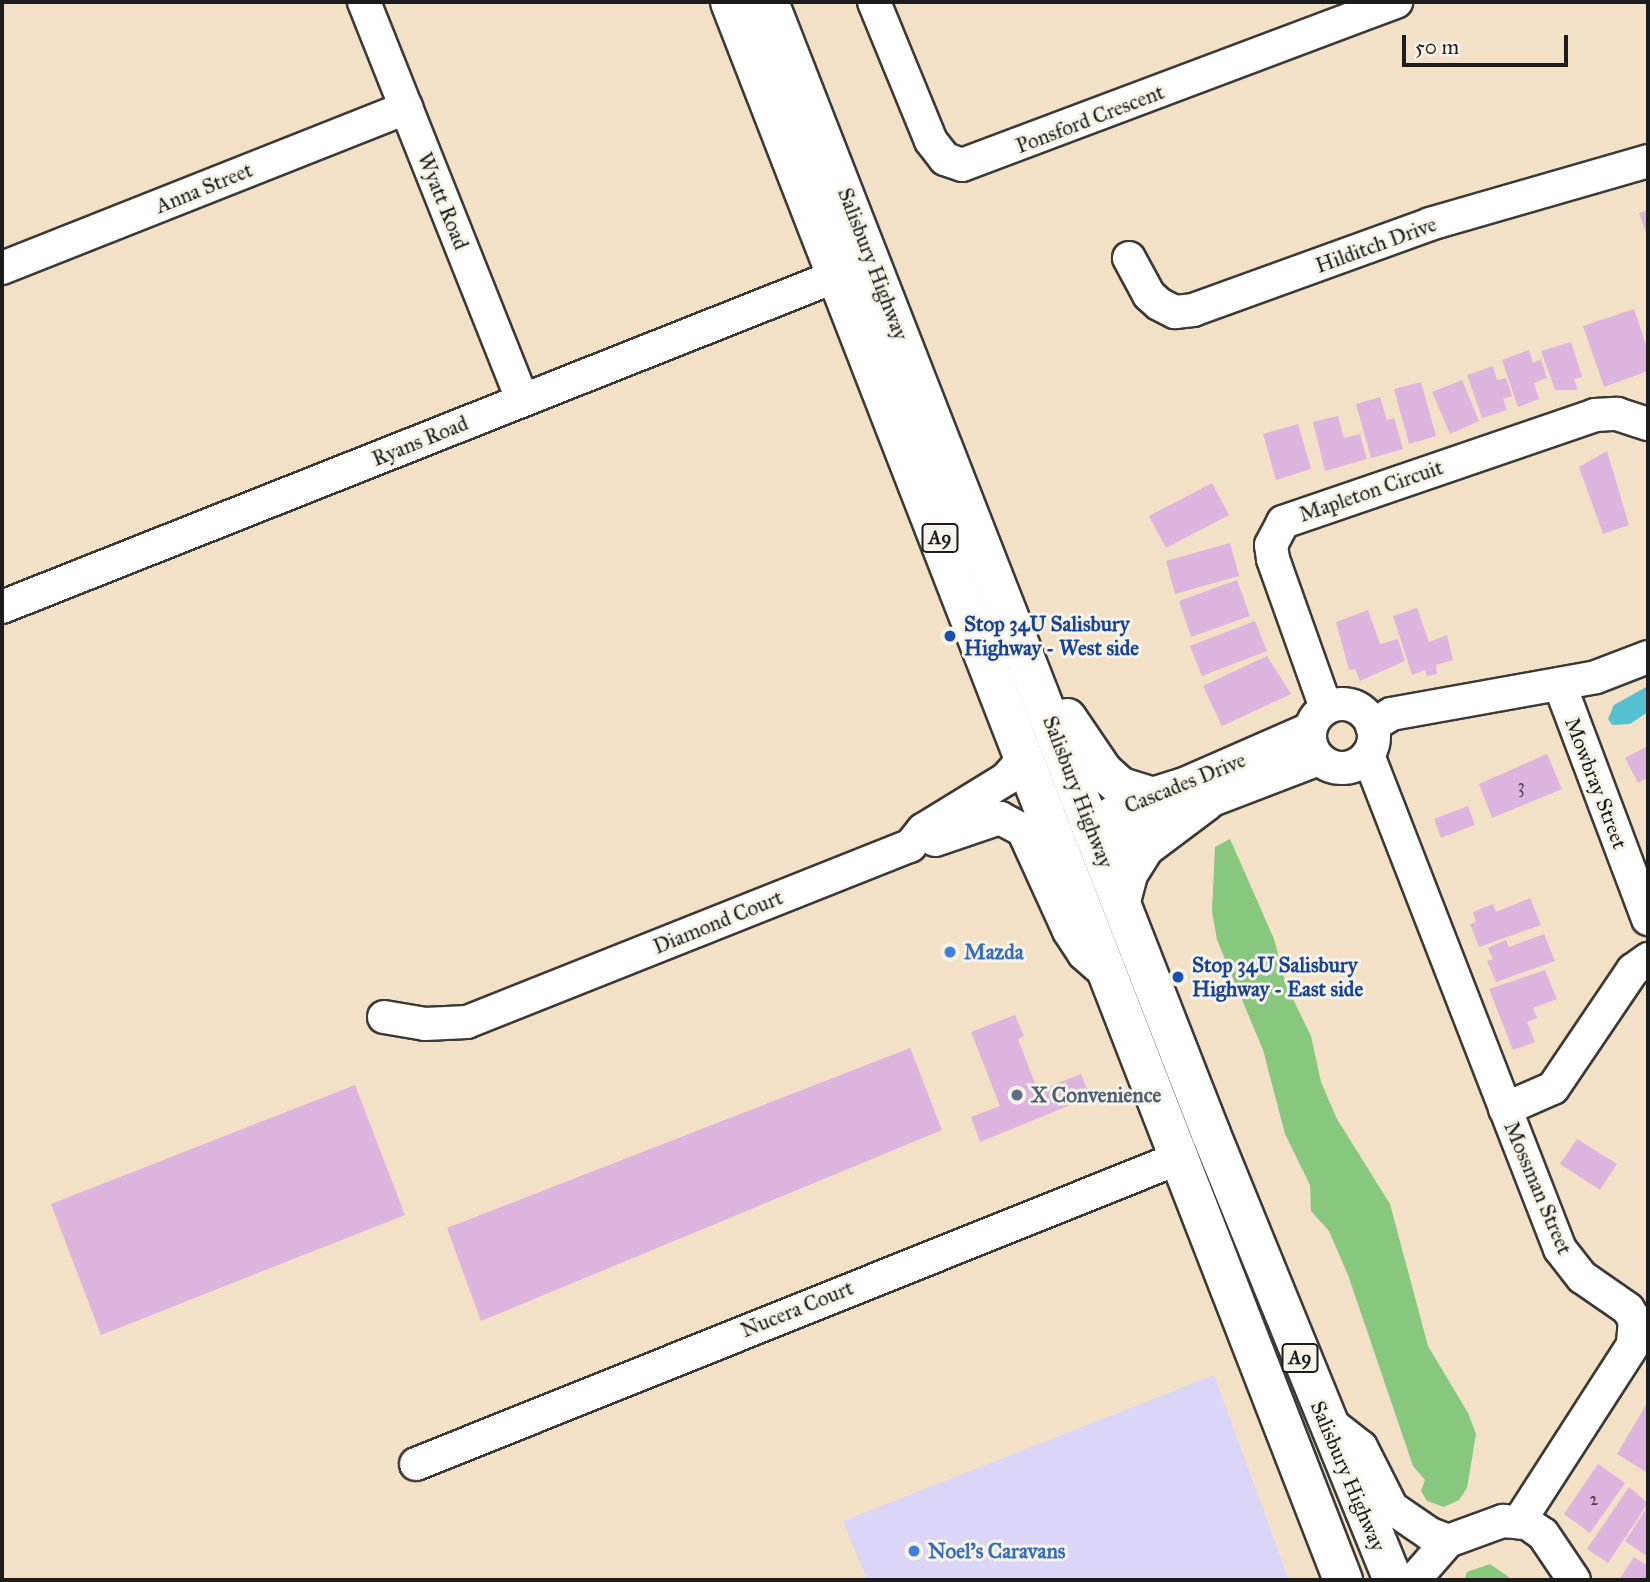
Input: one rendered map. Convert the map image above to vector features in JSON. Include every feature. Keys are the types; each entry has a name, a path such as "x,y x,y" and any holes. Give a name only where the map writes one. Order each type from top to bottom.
{"main road":[{"name":"Salisbury Highway","path":"730,2 856,269 1034,679 1324,1418 1393,1580"},
{"name":"Salisbury Highway","path":"769,2 856,269 1041,801 1343,1580"},
{"path":"1034,679 1083,737 1103,771 1121,788 1147,795"},
{"path":"1041,801 1094,833 1086,860 1132,984 1139,1052"},
{"path":"1121,901 1128,874 1145,847 1205,802"},
{"path":"1363,1513 1360,1549 1373,1580"}],"street":[{"name":"Wyatt Road","path":"364,2 522,400"},
{"name":"Ponsford Crescent","path":"874,2 931,142 945,159 962,165 1396,2"},
{"name":"Anna Street","path":"2,268 406,108"},
{"name":"Hilditch Drive","path":"1129,258 1149,295 1159,304 1175,312 1193,310 1430,224 1648,162"},
{"name":"Ryans Road","path":"2,607 856,269"},
{"name":"Mapleton Circuit","path":"1323,741 1273,559 1271,545 1283,522 1595,415 1617,414 1648,424"},
{"path":"1370,740 1353,706 1323,741 1354,765 1391,714 1560,685 1596,677 1648,657"},
{"name":"Mowbray Street","path":"1560,685 1648,919"},
{"name":"Mossman Street","path":"1370,740 1387,810 1567,1260 1640,1310 1637,1336 1633,1345 1519,1522"},
{"name":"Cascades Drive","path":"1094,833 1107,816 1147,795 1323,741"},
{"name":"Cascades Drive","path":"1094,833 1118,836 1205,802 1323,741"},
{"name":"Mossman Street","path":"1323,741 1387,810"},
{"name":"Diamond Court","path":"384,1017 425,1024 467,1022 910,846 923,830 1006,779 1025,757"},
{"path":"910,846 985,821 1000,818 1016,824 1032,843 1069,931 1084,954 1108,974"},
{"path":"1505,1109 1553,1088 1633,970 1648,959"},
{"name":"Nucera Court","path":"416,1464 1179,1158"},
{"path":"1324,1418 1361,1447 1392,1507 1430,1534 1448,1541"},
{"path":"1414,1580 1448,1541 1503,1521 1519,1522 1543,1534 1574,1580"}],"shaded area":[{"path":"1214,1375 1289,1580 867,1580 843,1521"}],"green space":[{"path":"1230,839 1274,939 1286,985 1311,1036 1321,1082 1337,1119 1390,1204 1428,1346 1468,1413 1476,1434 1467,1488 1459,1500 1444,1507 1427,1501 1421,1491 1425,1480 1413,1466 1348,1275 1329,1231 1311,1211 1310,1185 1285,1134 1263,1050 1217,940 1212,911 1215,847"},
{"path":"1490,1564 1513,1580 1464,1580 1467,1572"}],"water":[{"path":"1648,686 1648,712 1630,724 1612,725 1608,719 1614,705"}],"building":[{"path":"1648,210 1648,238 1639,213"},
{"path":"1634,309 1648,351 1648,371 1604,387 1583,326"},
{"path":"1571,342 1582,377 1574,379 1578,390 1555,390 1541,351"},
{"path":"1529,350 1533,363 1541,359 1547,378 1534,383 1539,399 1518,407 1502,360"},
{"path":"1493,366 1497,380 1506,378 1512,396 1503,399 1507,410 1482,418 1467,375"},
{"path":"1462,380 1479,421 1450,434 1432,392"},
{"path":"1421,382 1436,436 1409,444 1394,389"},
{"path":"1380,397 1387,420 1394,418 1403,449 1371,458 1356,404"},
{"path":"1338,416 1344,438 1360,434 1367,459 1325,471 1313,422"},
{"path":"1298,424 1311,469 1276,480 1263,434"},
{"path":"1607,451 1629,525 1603,534 1579,467"},
{"path":"1212,483 1229,515 1166,548 1149,516"},
{"path":"1230,543 1239,576 1175,594 1166,561"},
{"path":"1237,580 1250,616 1191,637 1179,601"},
{"path":"1417,608 1429,642 1447,635 1453,660 1436,665 1437,674 1427,676 1425,670 1412,675 1393,616"},
{"path":"1368,610 1380,644 1398,639 1405,661 1360,681 1355,669 1349,670 1336,622"},
{"path":"1255,621 1267,651 1202,676 1190,646"},
{"path":"1267,656 1291,694 1222,726 1203,686"},
{"path":"1648,746 1648,777 1638,783 1625,758"},
{"path":"1547,754 1562,789 1492,818 1479,784"},
{"path":"1468,806 1475,825 1441,838 1434,819"},
{"path":"1530,898 1541,925 1479,947 1470,924 1476,922 1473,912 1493,904 1496,912"},
{"path":"1544,934 1555,961 1496,982 1487,961 1493,959 1488,948 1506,940 1509,947"},
{"path":"1545,970 1557,999 1533,1008 1537,1018 1527,1022 1535,1042 1513,1050 1489,989"},
{"path":"1015,1015 1024,1036 1018,1039 1038,1091 1081,1074 1090,1097 980,1142 971,1117 1000,1106 971,1032"},
{"path":"910,1048 942,1130 481,1321 447,1228"},
{"path":"355,1085 405,1215 101,1335 51,1204"},
{"path":"1577,1139 1617,1164 1600,1190 1560,1164"},
{"path":"1646,1405 1648,1406 1648,1473 1617,1454"},
{"path":"1598,1464 1625,1483 1590,1533 1564,1514"},
{"path":"1629,1487 1648,1503 1608,1563 1587,1549"},
{"path":"1646,1509 1648,1510 1648,1557 1625,1541"},
{"path":"1634,1557 1648,1566 1648,1580 1619,1580"}],"place":[{"name":"Stop 34U Salisbury Highway - West side","path":"950,636"},
{"name":"Mazda","path":"950,952"},
{"name":"Stop 34U Salisbury Highway - East side","path":"1178,977"},
{"name":"X Convenience","path":"1017,1095"},
{"name":"Noel's Caravans","path":"914,1551"}]}
